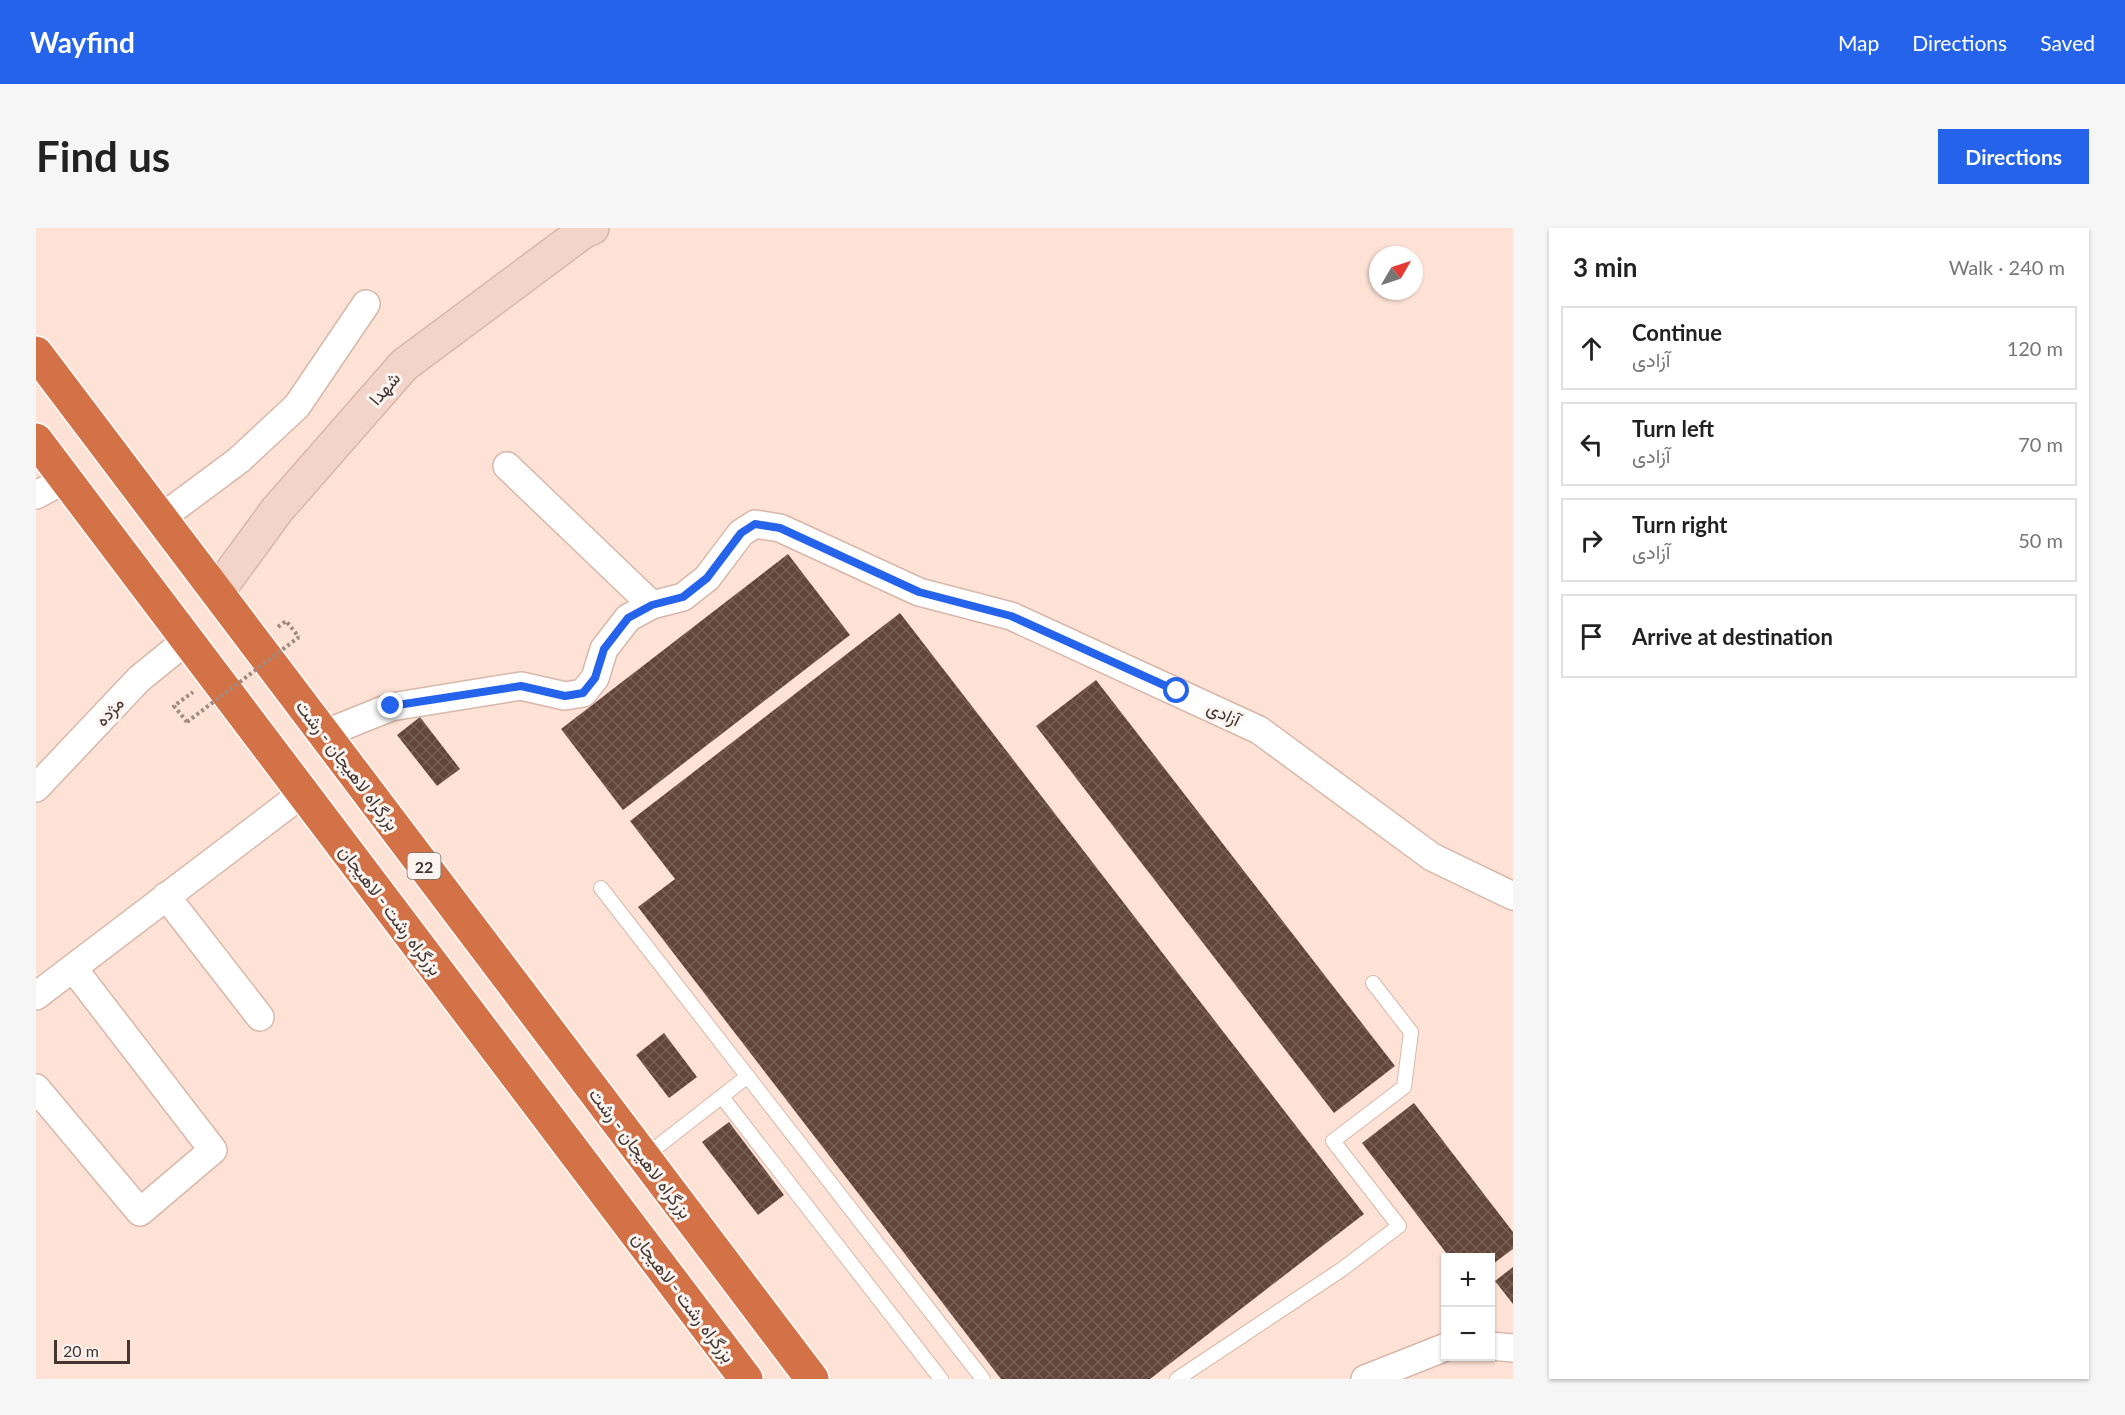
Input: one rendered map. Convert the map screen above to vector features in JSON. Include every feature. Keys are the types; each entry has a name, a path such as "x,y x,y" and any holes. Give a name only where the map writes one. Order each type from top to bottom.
{"highway":[{"name":"بزرگراه لاهیجان - رشت","path":"36,352 812,1379"},
{"name":"بزرگراه رشت - لاهیجان","path":"36,440 746,1379"}],"street":[{"name":"شهدا","path":"217,592 277,510 404,365 584,231 592,228"},
{"path":"161,518 239,460 297,406 366,304"},
{"path":"507,466 652,605"},
{"path":"36,495 66,479"},
{"name":"آزادی","path":"324,734 391,706 521,686 565,696 583,693 595,678 604,649 628,618 652,605 683,597 707,578 741,533 755,524 780,528 919,592 1011,616 1259,730 1432,856 1513,896"},
{"name":"مژده","path":"36,788 139,679 187,640"},
{"path":"36,996 303,793"},
{"path":"166,896 260,1017"},
{"path":"36,1088 140,1212 213,1150 73,968"},
{"path":"1495,1346 1513,1348"},
{"path":"1365,1379 1441,1349"}],"lane":[{"path":"601,888 983,1379"},
{"path":"1177,1379 1341,1270 1399,1226 1334,1141 1404,1087 1411,1032 1373,983"},
{"path":"644,1157 748,1076"},
{"path":"722,1097 941,1379"}],"path":[{"path":"174,706 187,722 299,637 286,621"}],"building":[{"path":"788,554 850,635 623,810 561,729"},
{"path":"900,613 1364,1214 1150,1379 1001,1379 638,907 675,879 630,821"},
{"path":"1096,680 1395,1066 1334,1113 1036,726"},
{"path":"420,717 460,769 437,786 397,735"},
{"path":"664,1033 697,1077 669,1098 636,1055"},
{"path":"1414,1103 1513,1232 1513,1249 1495,1262 1495,1253 1446,1253 1362,1143"},
{"path":"729,1122 784,1195 758,1215 702,1142"},
{"path":"1513,1267 1513,1304 1495,1281"}],"route":[{"path":"391,706 521,686 565,696 583,693 595,678 604,649 628,618 652,605 683,597 707,578 741,533 755,524 780,528 919,592 1011,616 1177,691"}]}
